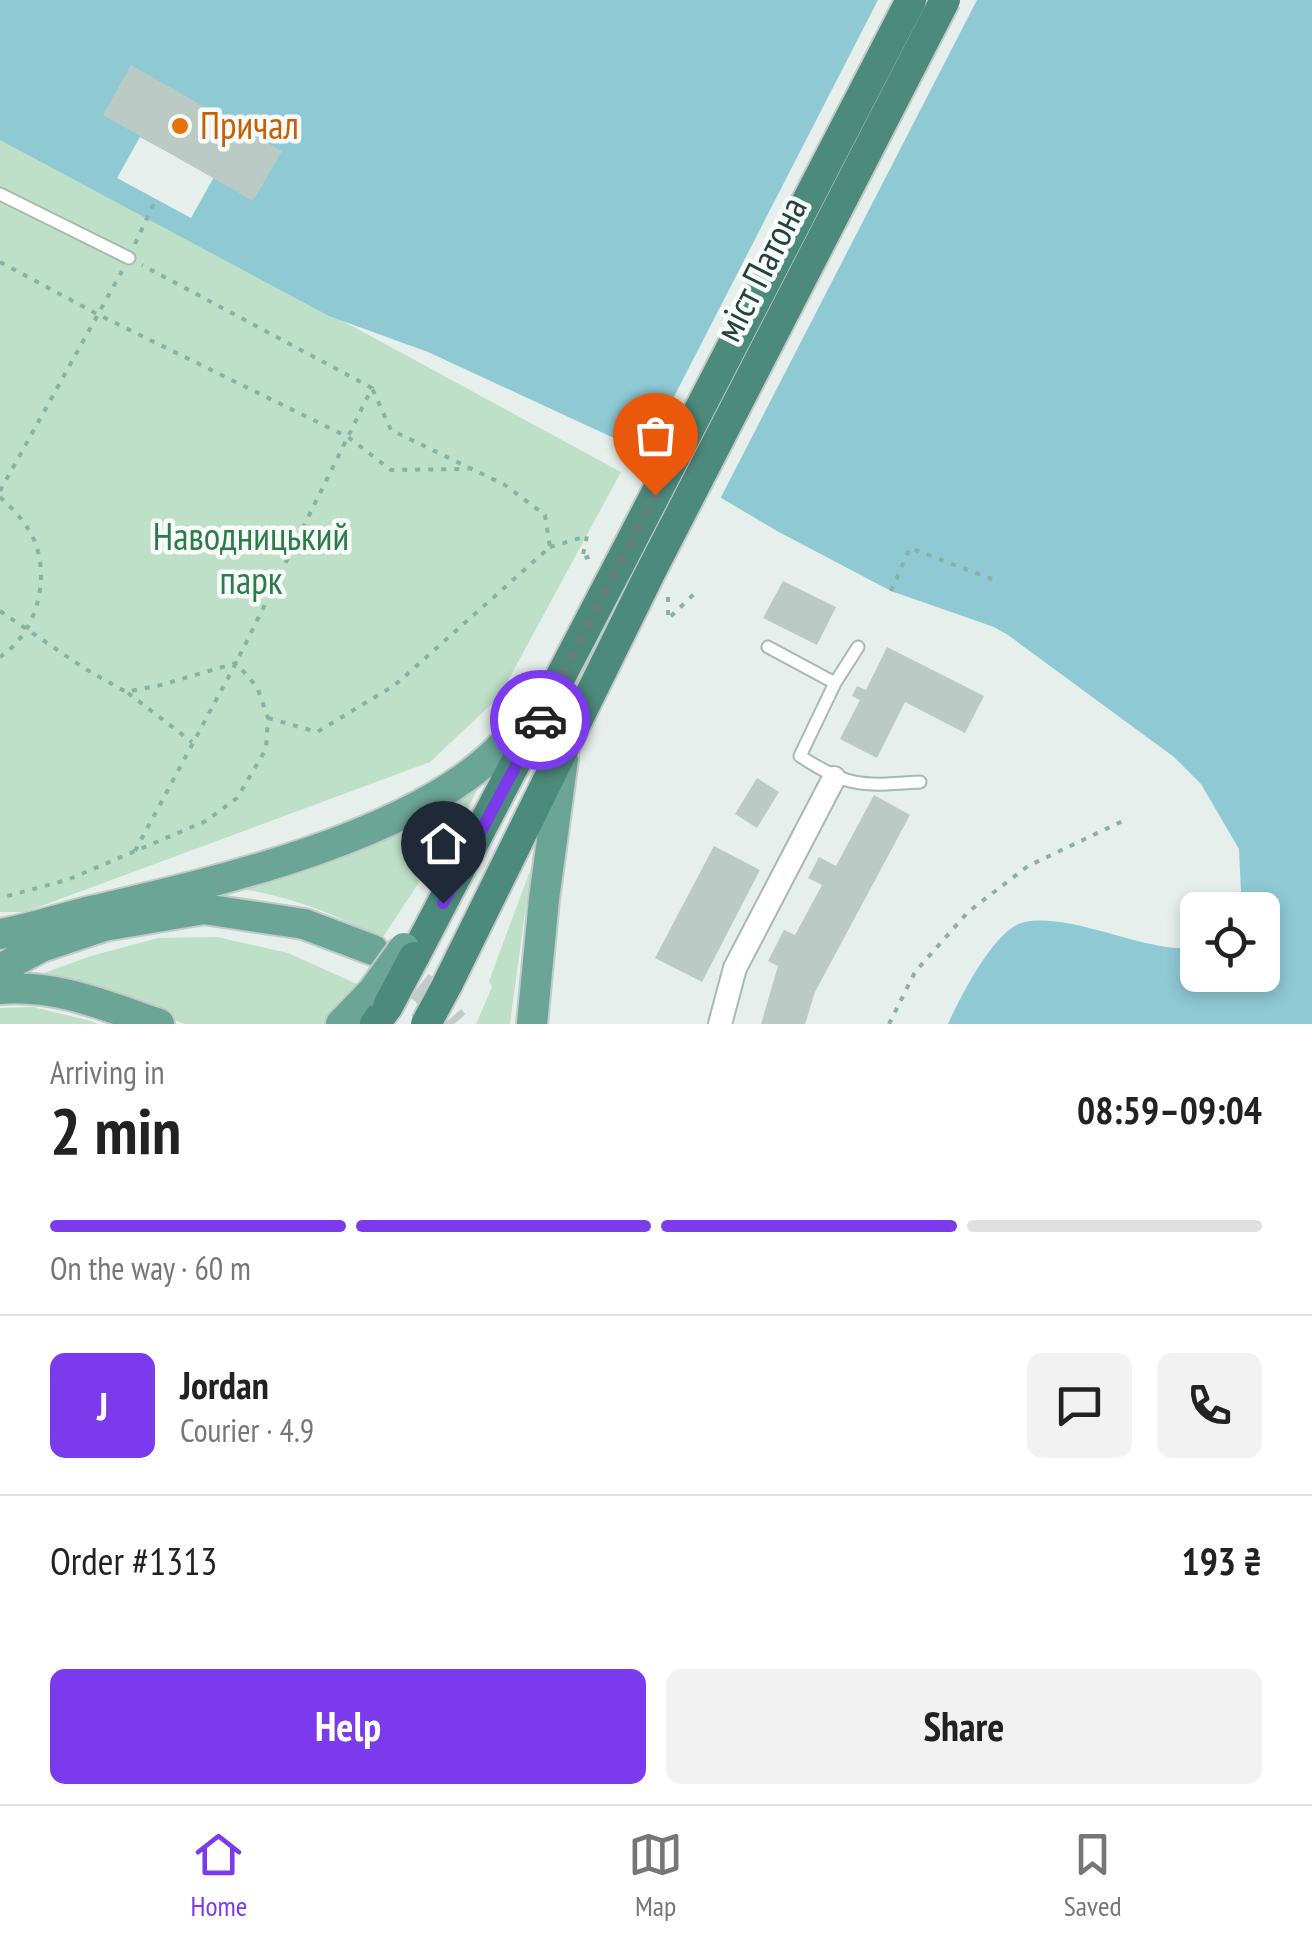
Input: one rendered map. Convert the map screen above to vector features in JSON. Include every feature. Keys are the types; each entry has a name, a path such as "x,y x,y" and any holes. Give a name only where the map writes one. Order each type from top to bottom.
{"highway":[{"name":"міст Патона","path":"379,1007 397,952 458,876 569,665 612,557 911,0"},
{"name":"міст Патона","path":"426,1024 565,747 658,581 945,0"}],"main road":[{"path":"0,934 167,894 328,844 411,810 497,751 569,665"},
{"path":"532,1024 565,747"},
{"path":"167,894 234,894 292,907 397,952"},
{"path":"0,968 40,947 104,926 204,909 304,924 397,952"},
{"path":"0,989 30,986 77,996 158,1024"},
{"path":"341,1024 379,1007"}],"street":[{"path":"720,1024 734,968 834,778"}],"lane":[{"path":"0,194 129,258"},
{"path":"768,647 835,682"},
{"path":"858,647 835,682 800,756 834,778 870,785 920,782"}],"path":[{"path":"0,657 27,630 38,602 41,572 35,542 20,516 0,494 99,315 156,198"},
{"path":"129,258 372,388 392,430 505,485 545,515 550,547"},
{"path":"0,262 348,437 391,470 472,470"},
{"path":"135,851 236,663 372,388"},
{"path":"268,718 317,732 396,685 550,547 587,536 582,559 612,557"},
{"path":"891,591 910,548 997,581"},
{"path":"658,581 668,619 696,592"},
{"path":"0,611 126,692 192,742"},
{"path":"126,692 236,663"},
{"path":"0,898 67,880 206,821 238,798 266,749 268,718 257,688 236,663"},
{"path":"889,1024 915,972 968,912 1028,866 1125,820"}],"green space":[{"name":"Наводницький парк","path":"0,135 621,472 499,697 430,762 25,912 0,912"},
{"path":"486,773 466,811 381,940 306,905 225,886"},
{"path":"531,868 510,1024 476,1024 492,987 489,981"},
{"path":"217,937 288,953 357,984 325,1024 185,1024 92,993 30,978 158,938"},
{"path":"33,1007 98,1024 0,1024 0,1008"}],"water":[{"path":"0,0 1312,0 1312,1024 948,1024 991,950 1002,936 1025,922 1069,923 1180,948 1180,992 1280,992 1280,892 1241,892 1239,849 1201,784 1174,757 1008,635 891,591 777,531 642,451 428,352 329,316 0,140"}],"pier":[{"path":"878,0 977,0 719,501 643,457"},
{"path":"140,137 214,177 191,218 117,178"}],"building":[{"name":"Причал","path":"131,65 282,151 253,201 103,115"},
{"path":"783,581 836,607 817,645 763,618"},
{"path":"887,647 984,696 965,733 905,702 877,758 840,739 860,700 852,696 857,686 866,690"},
{"path":"757,778 779,792 757,828 735,814"},
{"path":"874,795 910,815 815,992 805,1024 761,1024 778,966 768,961 784,930 795,935 822,885 808,878 819,857 836,866"},
{"path":"714,846 760,870 702,982 655,958"}],"tunnel":[{"path":"384,958 426,991 454,1024"}],"way so far":[{"path":"540,720 655,495"}],"place":[{"name":"Причал","path":"180,126"}],"route":[{"path":"443,903 540,720"}]}
